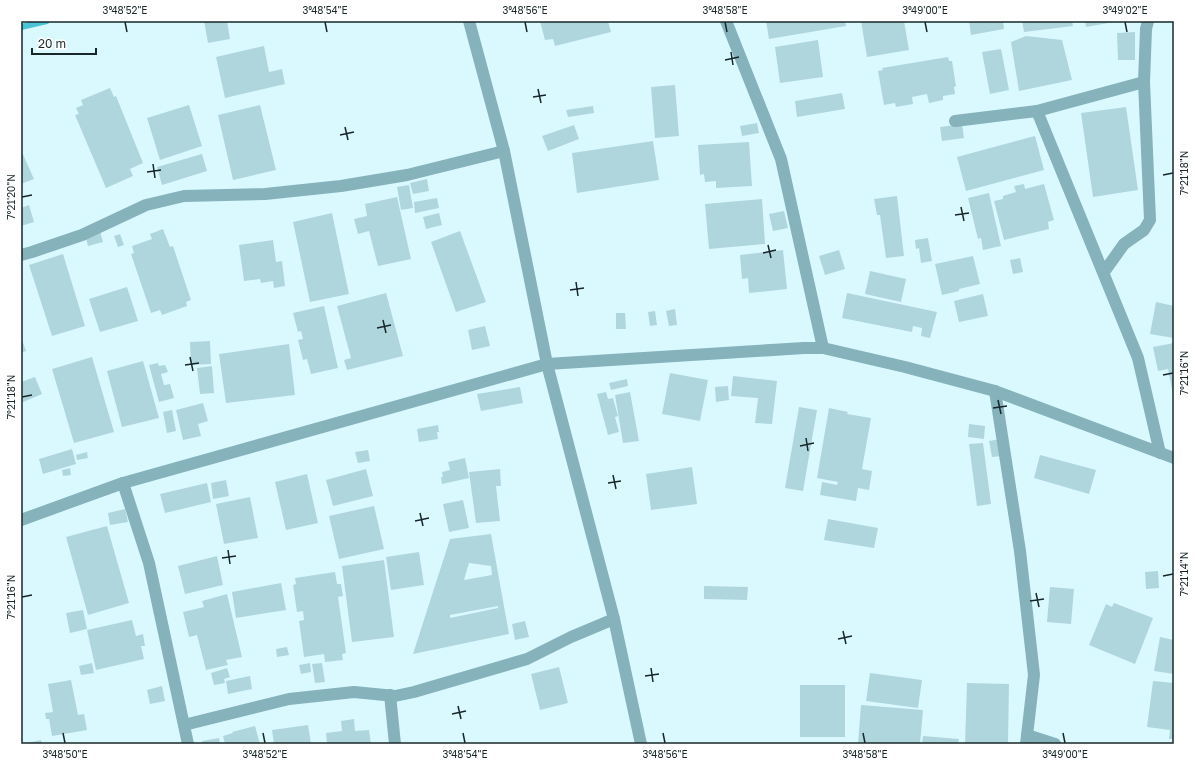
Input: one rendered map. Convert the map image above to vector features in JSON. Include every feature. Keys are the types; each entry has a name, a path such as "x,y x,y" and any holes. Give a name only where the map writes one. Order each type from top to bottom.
{"street":[{"path":"469,21 504,151 547,364 614,619 640,744"},
{"path":"726,21 781,159 823,348"},
{"path":"1104,272 1124,244 1144,230 1150,220 1144,82 1146,29 1148,21"},
{"path":"955,121 1037,111 1144,82"},
{"path":"1037,111 1138,358 1160,453"},
{"path":"21,254 32,252 82,235 146,205 184,196 265,194 340,186 407,175 504,151"},
{"path":"21,520 123,483 547,364 823,348 905,367 995,391 1174,458"},
{"path":"995,391 1020,552 1034,675 1027,740 1055,744"},
{"path":"123,483 149,563 188,744"},
{"path":"184,725 289,699 354,692 394,696 414,692 527,659 571,637 614,619"},
{"path":"390,695 395,744"}],"building":[{"path":"204,21 227,21 230,39 208,43"},
{"path":"540,21 608,21 611,32 555,46 553,39 545,40"},
{"path":"766,21 845,21 846,26 769,39"},
{"path":"861,21 904,21 909,50 867,57"},
{"path":"969,21 1003,21 1004,29 971,35"},
{"path":"1022,21 1072,21 1073,26 1024,32"},
{"path":"1085,21 1114,21 1114,22 1086,27"},
{"path":"1135,32 1135,60 1118,60 1117,33"},
{"path":"1026,36 1062,40 1072,80 1019,91 1011,42"},
{"path":"818,40 823,77 780,83 775,47"},
{"path":"264,46 269,72 282,69 285,84 225,98 216,57"},
{"path":"1001,49 1009,90 990,94 982,52"},
{"path":"948,57 949,61 952,61 956,86 954,87 955,94 943,96 943,100 929,103 927,94 912,97 913,104 896,107 895,103 884,105 878,71 883,70 882,68"},
{"path":"675,85 679,136 655,138 651,87"},
{"path":"110,88 114,97 116,96 143,163 130,169 133,176 106,188 75,115 79,114 76,108 83,105 81,100"},
{"path":"842,93 845,109 797,117 795,101"},
{"path":"189,105 202,146 160,160 147,118"},
{"path":"260,105 276,170 233,180 218,115"},
{"path":"593,106 594,113 568,117 566,110"},
{"path":"1126,107 1138,190 1093,197 1081,113"},
{"path":"757,123 759,133 742,136 740,126"},
{"path":"962,124 964,138 942,141 940,127"},
{"path":"574,125 579,139 548,151 542,136"},
{"path":"1035,136 1044,170 966,191 957,157"},
{"path":"653,141 659,180 577,193 572,153"},
{"path":"749,142 752,186 716,188 716,181 705,182 704,174 700,175 698,145"},
{"path":"21,150 34,179 21,184"},
{"path":"202,154 207,171 162,185 157,167"},
{"path":"427,179 429,191 413,194 410,183"},
{"path":"1024,184 1025,189 1044,184 1054,220 1048,222 1049,229 1004,240 994,201 1003,199 1003,196 1016,192 1014,186"},
{"path":"409,185 413,208 401,210 397,187"},
{"path":"989,193 1001,246 983,250 981,238 978,239 968,198"},
{"path":"897,196 904,256 886,258 880,215 877,215 874,199"},
{"path":"397,197 411,259 378,266 369,231 358,234 354,219 367,216 365,204"},
{"path":"437,198 439,208 415,213 414,202"},
{"path":"762,199 765,244 709,249 705,204"},
{"path":"29,205 34,222 21,226 21,208"},
{"path":"784,211 788,228 773,231 769,214"},
{"path":"332,213 349,294 310,302 293,222"},
{"path":"439,213 442,225 426,229 423,217"},
{"path":"163,229 170,247 173,246 191,300 186,302 187,306 162,315 160,310 151,313 131,254 134,253 132,246 152,239 150,234"},
{"path":"100,231 103,242 88,246 85,235"},
{"path":"460,231 486,302 456,312 431,242"},
{"path":"120,234 124,245 118,247 114,236"},
{"path":"928,238 932,261 921,263 919,248 916,249 915,240"},
{"path":"273,240 276,262 282,261 285,286 274,288 273,281 261,283 260,279 244,281 239,245"},
{"path":"783,250 787,289 749,293 748,278 742,279 740,255"},
{"path":"839,250 845,269 825,275 819,256"},
{"path":"63,254 85,326 52,336 29,265"},
{"path":"973,256 980,284 942,295 935,264"},
{"path":"1020,258 1023,272 1013,274 1010,260"},
{"path":"870,271 906,279 901,302 865,294"},
{"path":"127,287 138,321 100,332 89,299"},
{"path":"386,293 403,356 347,370 344,360 351,358 337,306"},
{"path":"847,293 937,312 930,338 921,336 922,328 913,326 912,332 842,318"},
{"path":"983,294 988,316 959,322 954,301"},
{"path":"1156,302 1174,306 1174,338 1150,334"},
{"path":"324,306 338,368 311,374 307,359 303,360 298,340 303,339 301,331 298,332 293,313"},
{"path":"675,309 677,325 669,326 666,311"},
{"path":"655,311 657,325 650,326 648,312"},
{"path":"616,313 625,313 626,329 616,329"},
{"path":"485,326 490,346 472,350 468,330"},
{"path":"21,337 26,351 21,353"},
{"path":"210,341 211,364 191,365 190,342"},
{"path":"1174,343 1173,394 1168,369 1158,371 1153,347"},
{"path":"289,344 295,395 226,403 219,354"},
{"path":"92,357 114,432 74,443 52,369"},
{"path":"143,361 159,418 122,427 107,371"},
{"path":"158,363 159,366 165,365 168,372 161,374 164,385 170,384 174,398 159,402 149,365"},
{"path":"212,366 214,393 200,394 197,368"},
{"path":"670,373 708,380 700,421 662,414"},
{"path":"733,376 777,381 772,424 755,423 758,398 731,396"},
{"path":"35,377 42,394 21,403 21,382"},
{"path":"627,379 628,386 611,390 609,383"},
{"path":"728,386 729,400 716,402 715,387"},
{"path":"520,387 523,403 481,411 477,394"},
{"path":"606,392 608,399 613,398 618,416 615,417 619,432 608,435 597,394"},
{"path":"630,392 639,441 623,443 615,395"},
{"path":"203,403 208,421 198,424 201,436 183,440 176,410"},
{"path":"799,407 817,410 803,491 785,488"},
{"path":"829,408 848,412 847,414 871,418 862,469 872,471 869,490 858,488 856,501 820,495 822,482 837,485 838,482 817,478"},
{"path":"172,410 176,431 167,433 163,412"},
{"path":"969,424 985,426 984,439 968,437"},
{"path":"438,425 438,439 419,442 417,429"},
{"path":"1000,439 1003,456 992,457 989,441"},
{"path":"983,443 991,504 977,506 969,444"},
{"path":"72,449 76,464 43,474 39,459"},
{"path":"368,450 370,461 358,463 355,452"},
{"path":"87,452 88,458 77,460 76,455"},
{"path":"1040,455 1096,470 1089,494 1034,478"},
{"path":"465,458 469,478 442,484 442,472 450,470 448,462"},
{"path":"692,467 697,504 651,510 646,474"},
{"path":"70,468 71,475 63,476 62,470"},
{"path":"366,469 373,496 333,506 326,480"},
{"path":"500,469 501,486 496,486 500,521 476,523 469,472"},
{"path":"307,474 318,523 286,530 275,482"},
{"path":"226,480 229,496 213,499 211,483"},
{"path":"207,483 211,502 165,513 160,494"},
{"path":"250,497 258,538 224,544 216,504"},
{"path":"463,500 469,528 449,532 443,504"},
{"path":"374,506 384,549 339,559 329,516"},
{"path":"125,509 128,522 110,525 108,513"},
{"path":"828,519 878,528 874,548 824,540"},
{"path":"107,526 129,603 88,615 66,537"},
{"path":"491,534 509,634 413,654 450,539","holes":["469,563 491,566 492,575 464,580","498,606 498,608 450,618 450,615"]},
{"path":"419,552 424,585 391,590 386,557"},
{"path":"217,556 223,585 185,594 178,566"},
{"path":"384,560 394,637 352,642 342,566"},
{"path":"1158,571 1159,588 1146,589 1145,572"},
{"path":"335,572 337,584 341,584 343,596 338,597 346,653 342,654 343,660 325,662 324,654 304,657 299,621 304,620 303,611 297,612 293,585 296,584 295,578"},
{"path":"281,583 286,610 236,618 232,592"},
{"path":"704,586 748,587 747,600 704,599"},
{"path":"1050,587 1074,589 1071,624 1047,622"},
{"path":"227,594 242,657 226,660 228,665 206,670 197,635 189,637 183,612 204,607 202,601"},
{"path":"1114,603 1153,618 1135,664 1089,645 1106,604 1112,607"},
{"path":"83,610 87,629 70,633 66,613"},
{"path":"132,620 136,636 143,634 145,646 141,646 144,659 96,670 87,630"},
{"path":"525,621 529,637 515,640 512,624"},
{"path":"1160,637 1174,640 1174,674 1154,671"},
{"path":"287,647 289,655 277,657 276,649"},
{"path":"92,663 94,673 81,675 79,666"},
{"path":"310,663 311,672 301,674 299,665"},
{"path":"322,663 325,682 315,683 312,664"},
{"path":"559,667 568,703 540,710 531,674"},
{"path":"227,668 230,677 224,679 225,683 214,685 211,673"},
{"path":"870,673 922,680 918,708 866,701"},
{"path":"250,676 252,689 228,694 226,681"},
{"path":"71,680 78,715 84,714 87,730 52,736 49,719 46,719 45,713 53,712 48,684"},
{"path":"1153,681 1174,683 1174,739 1169,739 1170,730 1147,727"},
{"path":"967,683 1009,684 1008,744 965,744"},
{"path":"800,685 845,685 845,737 800,737"},
{"path":"162,686 165,701 150,704 147,690"},
{"path":"861,705 923,710 920,744 858,744"},
{"path":"354,719 355,731 369,730 371,744 327,744 326,733 342,731 341,721"},
{"path":"308,725 311,744 274,744 272,730"},
{"path":"255,726 260,744 225,744 223,736"},
{"path":"923,736 959,739 958,744 922,744"},
{"path":"219,738 220,744 203,744 202,741"},
{"path":"41,740 42,744 27,744 27,743"}],"waterway":[{"path":"21,27 47,21"}]}
